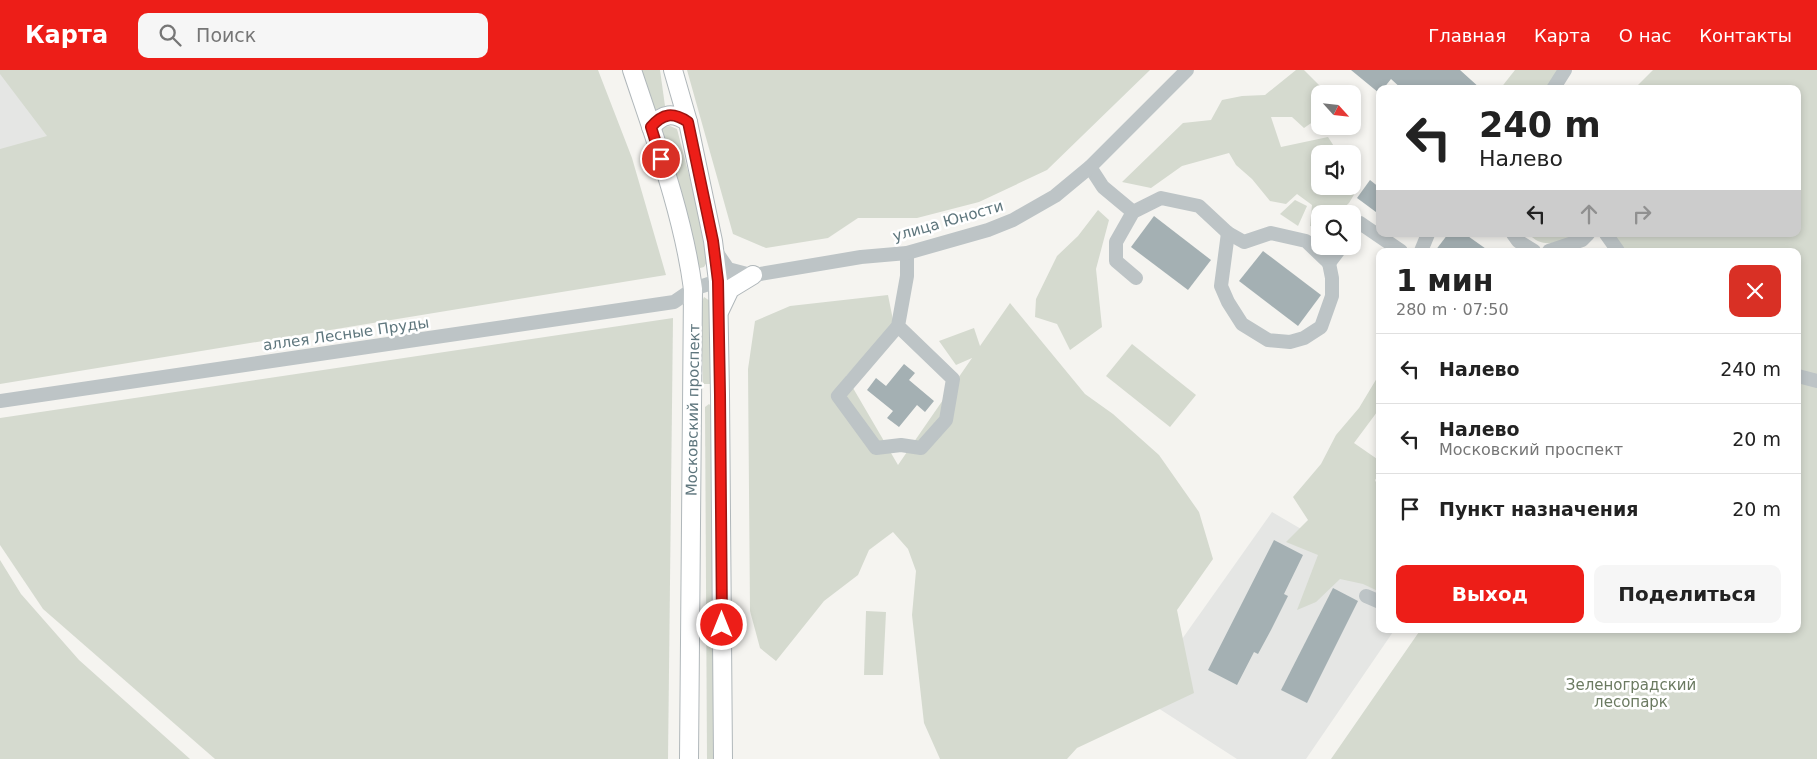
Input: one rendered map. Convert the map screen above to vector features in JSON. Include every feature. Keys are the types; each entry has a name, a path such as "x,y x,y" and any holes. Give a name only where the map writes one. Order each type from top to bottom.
{"main road":[{"name":"Московский проспект","path":"632,70 676,206 693,289 694,395 689,759"},
{"name":"Московский проспект","path":"673,70 688,122 714,248 718,281 723,759"},
{"path":"651,127 658,119 668,115 680,117 688,122"},
{"path":"719,312 730,289 753,275"},
{"path":"694,395 720,395"}],"street":[{"name":"улица Юности","path":"693,289 718,281 753,275 861,257 907,253 988,230 1013,220 1055,196 1090,167 1187,70"},
{"path":"1556,85 1565,70"},
{"path":"1090,167 1103,188 1133,212"},
{"path":"1136,278 1116,261 1116,242 1133,212 1160,198 1199,206 1228,233 1244,242 1271,233 1306,240 1329,262 1332,278 1332,296 1321,327 1304,338 1290,342 1268,340 1242,324 1228,302 1221,286 1228,233"},
{"path":"1361,224 1376,234"},
{"path":"1380,237 1397,248"},
{"path":"1515,237 1529,248"},
{"path":"1558,248 1582,240 1585,237"},
{"path":"1608,237 1616,248"},
{"path":"714,248 728,269 753,275"},
{"path":"898,326 953,378 946,420 921,448 902,445 876,448 838,396 898,326 907,276 907,253"},
{"path":"1329,262 1335,255"},
{"name":"аллея Лесные Пруды","path":"0,401 674,302 693,289"},
{"path":"1801,377 1817,381"},
{"path":"1366,596 1376,600"}],"shaded area":[{"path":"0,70 87,98 0,209"},
{"path":"1272,512 1376,573 1376,633 1392,633 1306,759 1237,759 1141,697"}],"green space":[{"path":"0,70 598,70 632,158 666,275 0,384 0,149 47,136 0,74"},
{"path":"638,70 660,70 665,106 652,111"},
{"path":"687,70 1150,70 1047,170 979,202 917,218 858,218 828,238 766,248 733,234"},
{"path":"1296,70 1304,70 1319,85 1311,85 1311,123 1304,128 1292,117 1271,117 1281,147 1328,137 1333,145 1311,145 1311,195 1354,195 1347,205 1312,205 1297,194 1286,204 1270,201 1252,179 1236,165 1229,153 1182,166 1151,188 1122,182 1183,123 1211,120 1222,100 1242,96 1265,95"},
{"path":"1515,70 1558,70 1549,85 1503,85"},
{"name":"Зеленоградский лесопарк","path":"1653,70 1817,70 1817,759 1331,759 1418,633 1801,633 1801,248 1611,248 1603,237 1801,237 1801,85 1638,85"},
{"path":"670,126 677,129 695,198 707,262 704,267 700,268 695,265 660,134 663,127"},
{"path":"1295,200 1307,206 1298,226 1280,214"},
{"path":"1098,210 1109,220 1096,269 1102,327 1070,350 1057,324 1035,317 1036,299 1057,256 1078,236"},
{"path":"1532,237 1576,237 1551,243 1540,242"},
{"path":"888,295 894,325 846,376 898,465 972,358 956,365 939,341 974,328 980,346 1010,303 1085,394 1113,414 1159,455 1199,512 1213,559 1177,610 1194,693 1077,748 1067,759 940,759 924,723 912,615 916,571 908,549 893,532 869,550 858,575 824,601 776,661 760,648 750,611 748,369 755,321 790,306"},
{"path":"704,297 710,301 712,384 703,384 701,304"},
{"path":"673,318 668,759 215,759 43,609 0,545 0,418"},
{"path":"1132,344 1196,395 1170,427 1106,376"},
{"path":"1376,380 1376,413 1354,443 1376,458 1376,590 1363,584 1340,579 1316,602 1297,610 1318,555 1286,542 1308,520 1293,497 1321,464 1336,435 1359,408"},
{"path":"709,404 712,407 716,759 707,759 705,407"},
{"path":"0,560 21,594 79,660 190,759 0,759"},
{"path":"866,611 886,612 883,675 864,675"}],"building":[{"path":"1351,70 1460,70 1477,85 1398,85 1391,79 1386,85 1376,85 1376,91"},
{"path":"1370,180 1376,185 1376,212 1357,198"},
{"path":"1154,216 1211,260 1188,290 1131,247"},
{"path":"1446,237 1469,237 1485,248 1437,248"},
{"path":"1263,251 1321,295 1298,326 1239,281"},
{"path":"904,364 915,373 909,380 934,401 925,412 917,405 899,427 887,418 893,411 867,390 876,378 886,386"},
{"path":"1274,540 1303,555 1284,594 1288,596 1271,630 1258,654 1254,652 1237,685 1208,670"},
{"path":"1333,588 1358,601 1307,703 1281,690"}],"route":[{"path":"661,159 651,127 658,119 668,115 680,117 688,122 713,241 718,281 722,625"}]}
